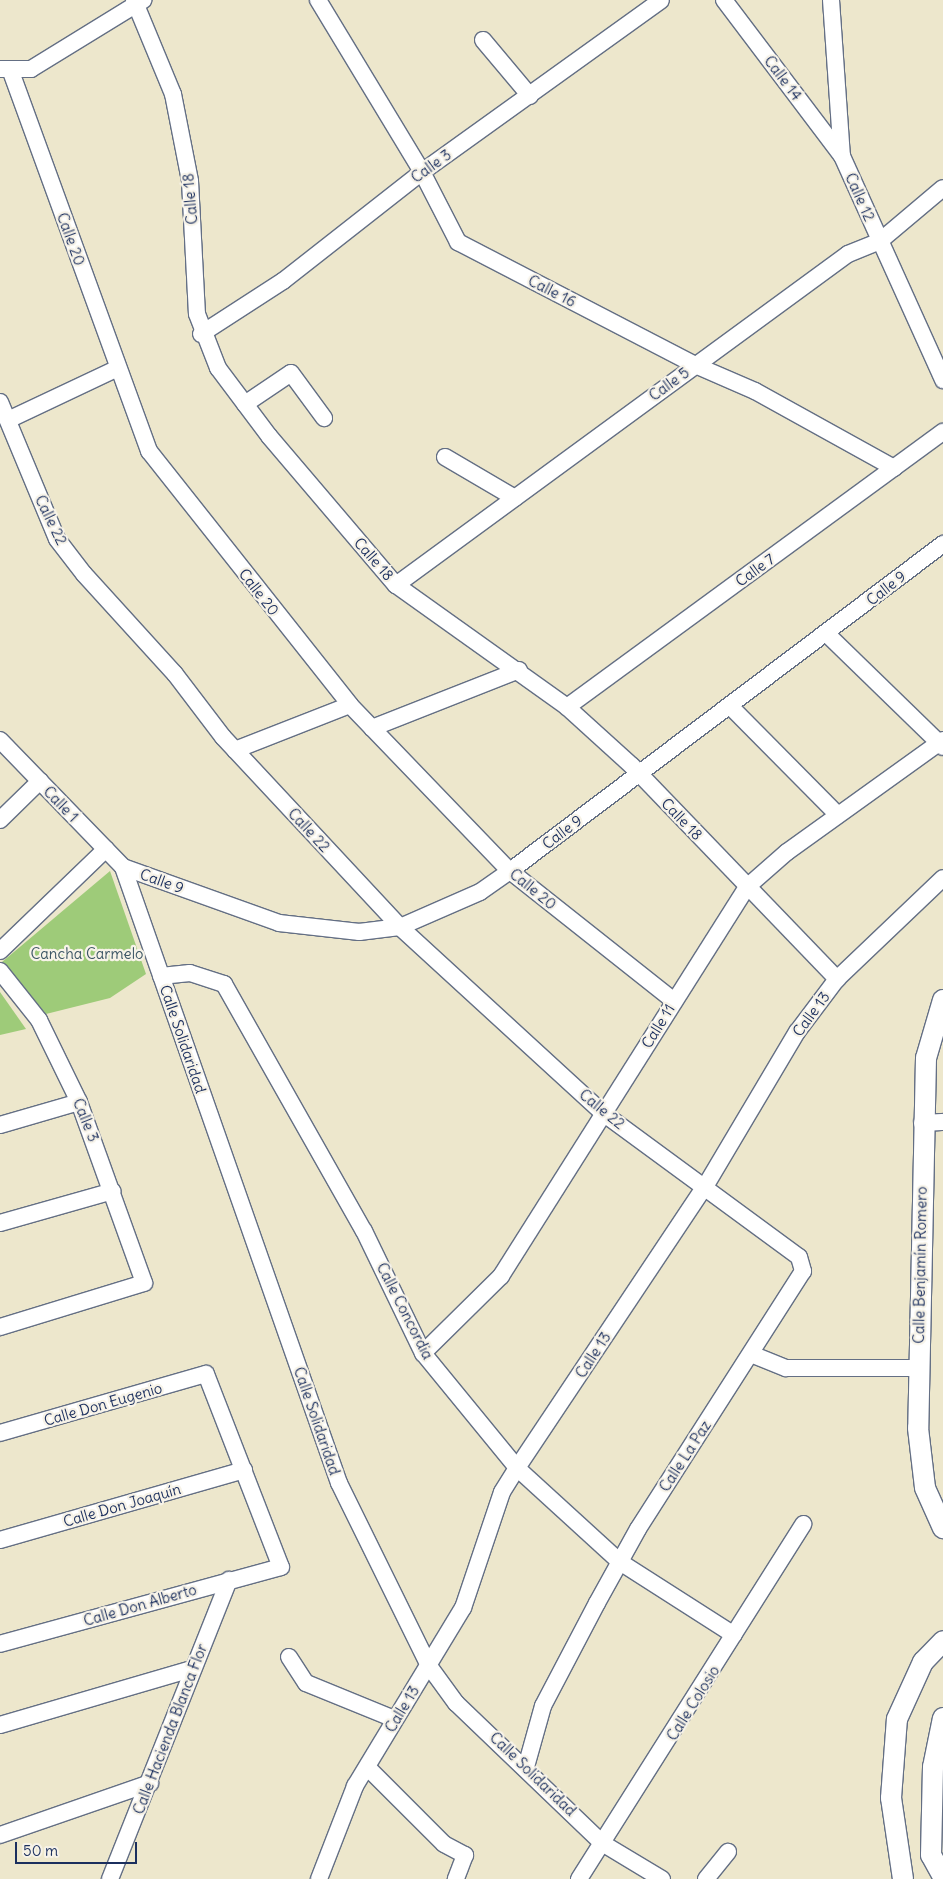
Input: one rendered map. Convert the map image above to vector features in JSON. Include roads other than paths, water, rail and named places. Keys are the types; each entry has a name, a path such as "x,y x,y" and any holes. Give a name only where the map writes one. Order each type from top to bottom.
{"street":[{"name":"Calle 16","path":"318,0 422,172 458,242 695,365 755,391 894,468"},
{"name":"Calle 3","path":"201,334 283,281 422,172 661,0"},
{"name":"Calle 14","path":"724,0 842,156"},
{"name":"Calle 12","path":"831,0 842,156 943,380"},
{"path":"5,69 31,69 138,1"},
{"name":"Calle 18","path":"138,1 174,94 190,181 201,334 218,368 245,404 396,585 519,670 567,707 639,774 837,979"},
{"path":"483,40 530,96"},
{"name":"Calle 20","path":"5,69 149,452 350,705 510,871 674,1001"},
{"name":"Calle 5","path":"396,585 848,254 880,241 943,188"},
{"path":"8,420 118,368"},
{"path":"245,404 291,373 324,418"},
{"name":"Calle 22","path":"0,402 58,539 235,750 400,927 603,1113 706,1185"},
{"name":"Calle 7","path":"567,707 943,432"},
{"path":"445,457 515,498"},
{"name":"Calle 9","path":"123,867 279,923 359,932 400,927 480,892 510,871 827,634 943,544"},
{"path":"827,634 942,743"},
{"path":"372,728 519,670"},
{"path":"235,750 350,705"},
{"path":"730,706 838,815"},
{"name":"Calle 1","path":"0,740 123,867"},
{"name":"Calle 11","path":"423,1353 501,1276 747,887 838,815 942,743"},
{"path":"0,820 40,782"},
{"path":"0,951 106,849"},
{"name":"Calle Solidaridad","path":"123,867 339,1482 429,1666 456,1703 526,1768 602,1843 662,1879"},
{"name":"Calle 13","path":"321,1878 356,1786 463,1608 502,1492 706,1185 797,1032 837,979 943,878"},
{"name":"Calle 3","path":"0,971 39,1020 79,1102 113,1192 144,1283 0,1327"},
{"name":"Calle Concordia","path":"161,976 190,973 224,984 364,1231 423,1353 517,1468 620,1562 734,1635"},
{"name":"Calle Benjamín Romero","path":"943,1000 926,1058 922,1122 918,1368 918,1428 925,1488 943,1528"},
{"path":"0,1125 79,1102"},
{"path":"922,1122 943,1122"},
{"name":"Calle La Paz","path":"526,1768 543,1706 620,1562 803,1270 799,1257 706,1185"},
{"path":"0,1223 113,1192"},
{"path":"750,1354 786,1368 918,1368"},
{"name":"Calle Don Eugenio","path":"0,1433 206,1374 244,1470"},
{"name":"Calle Don Joaquín","path":"0,1540 244,1470"},
{"name":"Calle Don Alberto","path":"0,1644 281,1567 244,1470"},
{"name":"Calle Colosio","path":"579,1879 803,1524"},
{"name":"Calle Hacienda Blanca Flor","path":"110,1879 150,1783 192,1669 229,1580"},
{"path":"903,1879 891,1798 897,1719 923,1662 943,1640"},
{"path":"288,1657 306,1683 394,1720"},
{"path":"0,1725 192,1669"},
{"path":"943,1718 931,1855 943,1877"},
{"path":"368,1768 444,1844 465,1855 456,1879"},
{"path":"0,1836 150,1783"},
{"path":"706,1879 728,1852"}],"park label":[{"name":"Cancha Carmelo","path":"87,954"}]}
